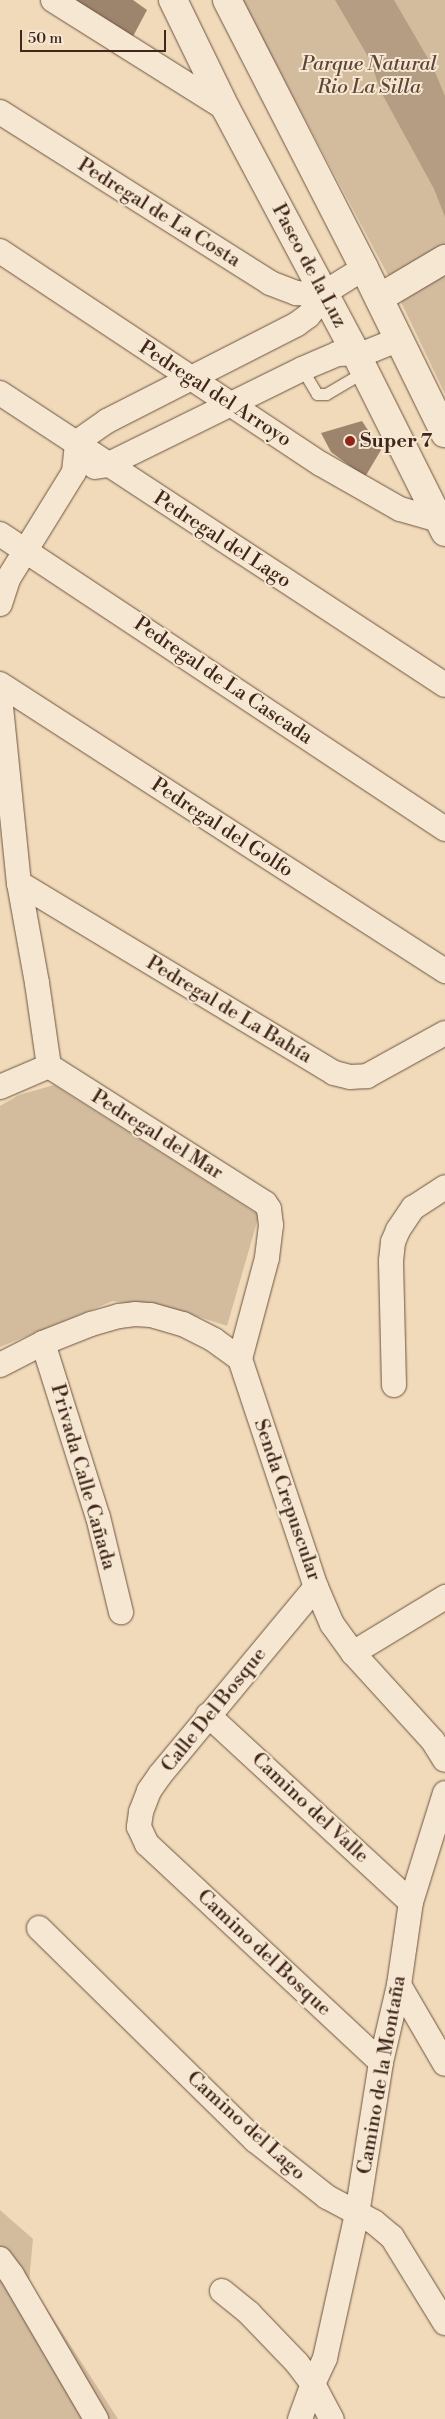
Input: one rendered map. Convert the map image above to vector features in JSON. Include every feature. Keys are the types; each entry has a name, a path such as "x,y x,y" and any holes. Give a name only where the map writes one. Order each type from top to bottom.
{"street":[{"path":"53,0 226,109"},
{"name":"Paseo de la Luz","path":"173,0 226,109 361,362 442,526"},
{"path":"227,0 364,268 387,293 399,340 445,433"},
{"name":"Pedregal de La Costa","path":"0,112 270,283 296,293 325,295"},
{"name":"Pedregal del Arroyo","path":"0,251 322,464 400,509 442,526"},
{"path":"387,293 445,259"},
{"path":"0,604 8,579 74,472 77,442 107,421 298,324 308,316 325,295 339,282 364,268"},
{"path":"74,472 107,464 229,403 337,354 361,362 376,350 399,340"},
{"name":"Pedregal del Lago","path":"0,393 445,685"},
{"name":"Pedregal de La Cascada","path":"0,534 445,829"},
{"name":"Pedregal del Golfo","path":"0,684 445,971"},
{"path":"0,697 19,883 37,983 49,1066 0,1086"},
{"name":"Pedregal de La Bahía","path":"19,883 334,1073 350,1077 367,1076 445,1033"},
{"name":"Pedregal del Mar","path":"49,1066 265,1203 271,1216 267,1258 240,1359"},
{"path":"394,1385 391,1261 393,1242 405,1218 413,1208 445,1187"},
{"path":"0,1365 43,1343 91,1324 119,1316 151,1315 183,1324 214,1340 240,1359"},
{"name":"Privada Calle Cañada","path":"43,1343 98,1517 121,1612"},
{"name":"Senda Crepuscular","path":"240,1359 316,1586 332,1624 353,1653 433,1741 445,1760"},
{"name":"Calle Del Bosque","path":"147,1844 140,1827 140,1812 149,1792 208,1715 316,1586"},
{"path":"353,1653 445,1597"},
{"name":"Camino del Valle","path":"208,1715 411,1902"},
{"name":"Camino de la Montaña","path":"300,2419 312,2384 325,2358 357,2214 381,2062 399,1985 411,1902 445,1793"},
{"name":"Camino del Bosque","path":"147,1844 381,2062"},
{"name":"Camino del Lago","path":"40,1928 255,2140 327,2197 378,2225 392,2237 445,2323"},
{"path":"399,1985 445,2064"},
{"path":"0,2259 12,2275 96,2419"},
{"path":"222,2291 250,2313 272,2335 312,2384 330,2417"},
{"name":"Camino de la Montaña","path":"325,2358 330,2417"}],"lane":[{"path":"302,369 317,394 326,394 361,362"}],"green space":[{"name":"Parque Natural Rio La Silla","path":"242,0 445,0 445,394 391,281"},
{"path":"54,1085 259,1215 227,1326 178,1310 113,1301 0,1347 0,1106 19,1095"},
{"path":"0,2210 33,2239 29,2281 118,2419 0,2419"}],"shaded area":[{"path":"335,0 394,0 433,67 445,96 445,217 434,189 381,92 370,60"}],"building":[{"path":"61,0 133,0 147,10 130,42"},
{"name":"Super 7","path":"362,421 381,450 365,477 331,452 321,433"}],"place":[{"name":"Super 7","path":"350,441"}]}
